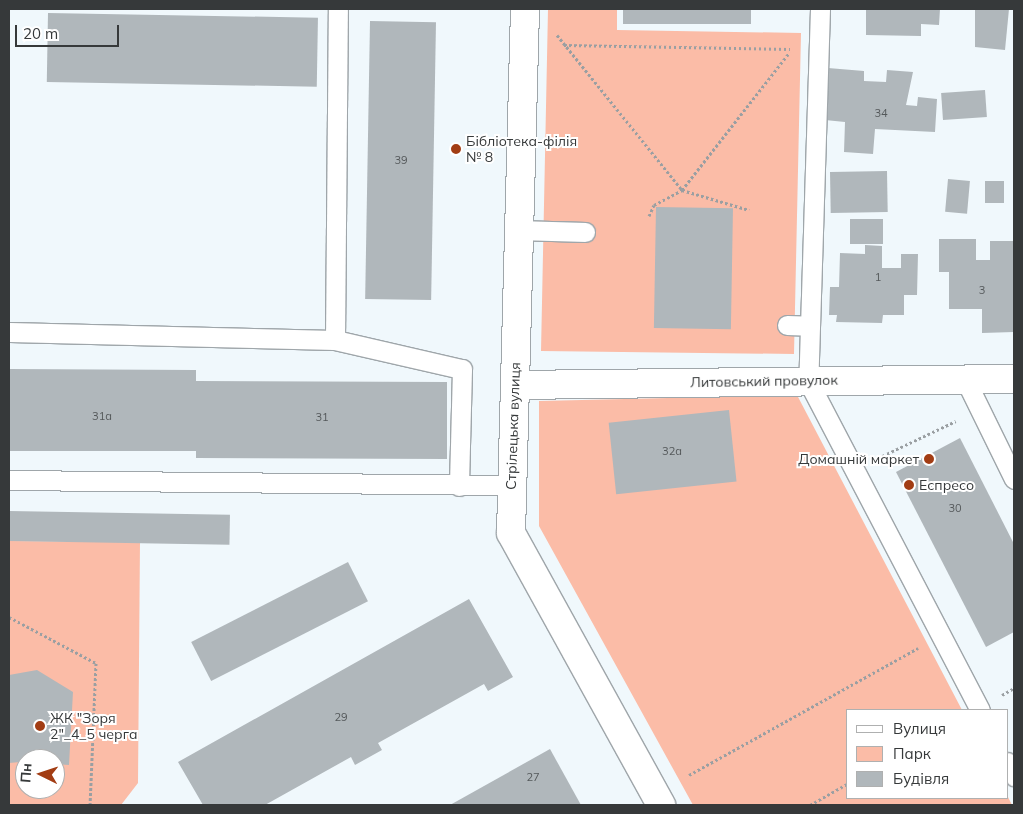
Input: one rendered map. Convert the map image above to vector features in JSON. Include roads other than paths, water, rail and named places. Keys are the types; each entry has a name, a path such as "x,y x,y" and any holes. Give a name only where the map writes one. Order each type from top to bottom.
{"street":[{"name":"Стрілецька вулиця","path":"525,9 510,533 661,805"},
{"name":"Литовський провулок","path":"514,385 1014,379"}],"lane":[{"path":"336,340 338,9"},
{"path":"820,9 808,381 979,709"},
{"path":"518,230 584,232"},
{"path":"787,325 810,326"},
{"path":"9,332 336,340 462,369 459,486"},
{"path":"965,379 1014,479"},
{"path":"9,480 459,486 512,485"},
{"path":"1008,764 1014,776"}],"place":[{"name":"Бібліотека-філія № 8","path":"456,149"},
{"name":"Домашній маркет","path":"929,459"},
{"name":"Еспресо","path":"909,485"},
{"name":"ЖК \"Зоря 2\"_4_5 черга","path":"40,726"}]}
